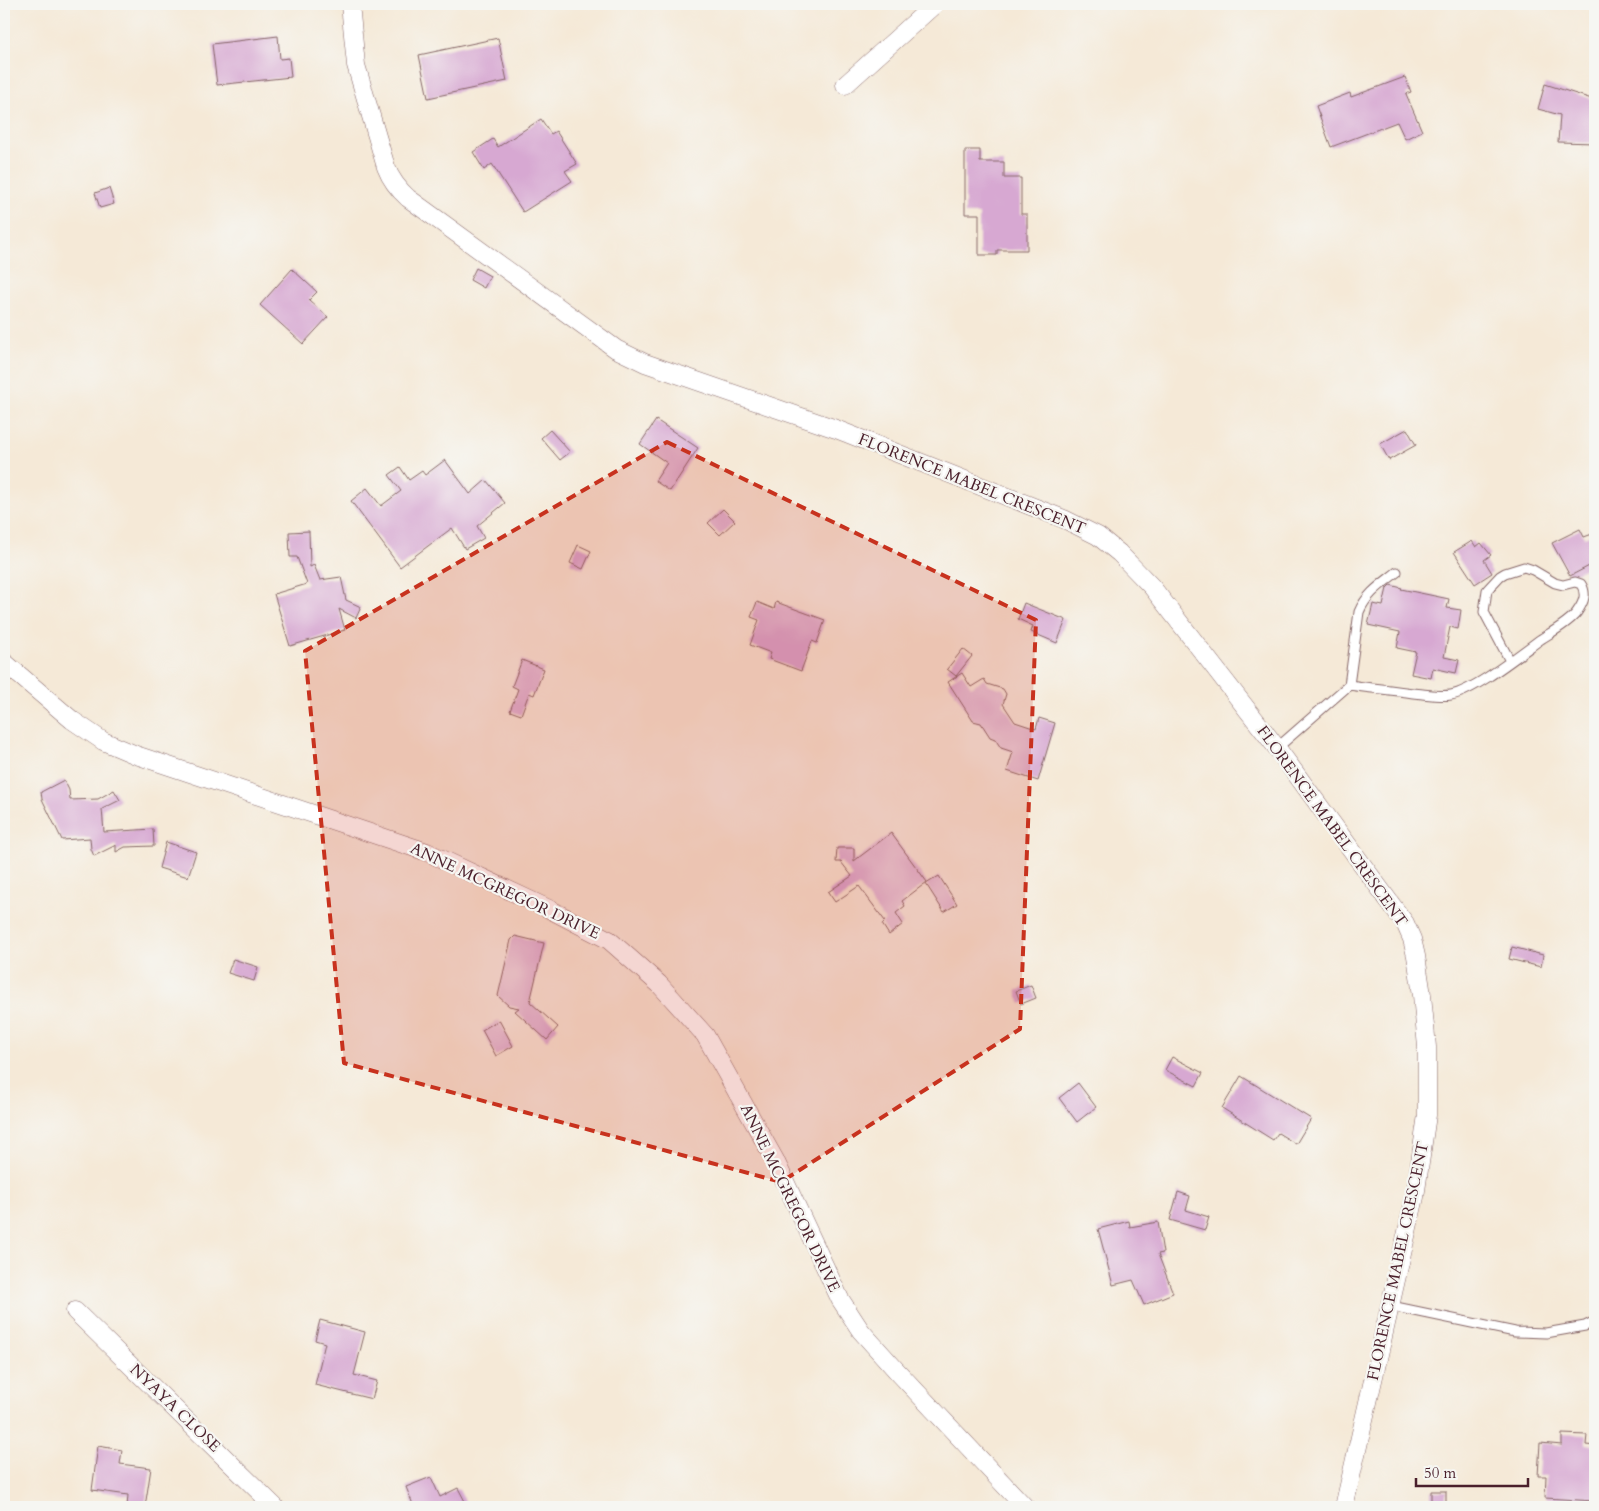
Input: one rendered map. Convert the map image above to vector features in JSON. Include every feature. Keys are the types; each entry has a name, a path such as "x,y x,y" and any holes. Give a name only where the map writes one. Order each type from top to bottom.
{"street":[{"name":"FLORENCE MABEL CRESCENT","path":"350,4 356,65 386,166 399,190 408,198 616,349 646,363 836,429 1064,519 1098,536 1120,552 1152,587 1277,748 1405,923 1412,939 1416,956 1427,1046 1427,1115 1415,1196 1344,1507"},
{"path":"845,86 935,4"},
{"name":"ANNE MCGREGOR DRIVE","path":"4,662 72,720 103,741 136,755 427,852 549,909 609,940 659,984 705,1035 775,1160 840,1299 861,1331 1025,1507"},
{"name":"NYAYA CLOSE","path":"75,1310 275,1507"}],"lane":[{"path":"1349,685 1450,696 1459,693 1488,677 1576,614 1582,605 1584,597 1585,590 1581,584 1575,582 1563,585 1555,583 1533,570 1524,568 1500,576 1488,590 1484,612 1510,661"},
{"path":"1277,748 1349,685 1359,612 1362,603 1369,594 1397,572"},
{"path":"1391,1306 1515,1332 1546,1334 1584,1326 1595,1321"}],"highlighted area":[{"path":"667,442 1036,620 1020,1029 781,1182 344,1063 305,651"}],"building":[{"path":"278,36 280,59 289,58 291,77 217,85 212,44"},
{"path":"498,38 507,81 428,98 419,55"},
{"path":"1405,77 1411,92 1406,94 1422,131 1405,139 1397,122 1331,147 1316,106 1350,93 1351,97"},
{"path":"1545,84 1595,100 1595,143 1558,142 1560,115 1538,109"},
{"path":"541,119 551,134 556,131 577,164 565,171 572,181 523,212 492,164 484,170 473,152 493,139 498,147"},
{"path":"965,150 980,150 980,162 1004,162 1004,178 1021,178 1021,214 1027,214 1027,250 997,250 997,255 979,255 979,214 965,214"},
{"path":"109,188 114,204 100,208 95,193"},
{"path":"476,268 490,276 484,288 470,280"},
{"path":"292,269 317,292 309,300 328,317 303,344 260,305"},
{"path":"656,420 698,448 670,491 655,481 667,463 640,444"},
{"path":"1407,429 1416,445 1389,460 1380,444"},
{"path":"550,430 570,452 560,460 541,438"},
{"path":"445,460 470,494 486,480 505,503 477,526 484,538 465,549 452,528 400,567 351,501 367,488 381,506 401,491 389,475 400,467 409,480 422,471 425,475"},
{"path":"723,509 735,521 720,535 708,523"},
{"path":"1580,529 1584,537 1595,533 1595,563 1570,576 1552,543"},
{"path":"309,531 310,567 314,565 320,580 341,577 346,600 361,607 356,618 339,609 345,630 290,646 274,594 307,584 297,557 290,557 289,532"},
{"path":"1472,541 1476,547 1481,543 1491,555 1484,560 1492,573 1475,584 1454,552"},
{"path":"578,545 591,551 583,569 570,563"},
{"path":"1390,585 1449,599 1447,608 1461,610 1458,629 1450,627 1444,657 1459,660 1456,673 1433,668 1431,678 1411,674 1416,652 1397,648 1400,632 1368,625 1373,604 1383,606 1387,588"},
{"path":"757,602 774,609 776,602 825,620 817,643 812,641 801,671 769,659 771,653 750,645 759,620 751,617"},
{"path":"1024,603 1066,620 1057,643 1031,632 1033,626 1018,619"},
{"path":"963,649 972,656 956,676 947,669"},
{"path":"522,660 544,669 534,695 529,693 521,715 510,711 518,689 512,686"},
{"path":"962,673 971,687 984,679 987,684 1003,689 1006,694 1003,704 1015,722 1036,729 1039,718 1055,723 1038,781 1007,771 1013,752 1001,748 995,739 990,737 981,723 973,721 948,682"},
{"path":"64,780 69,790 70,800 98,799 114,790 120,800 102,809 104,832 153,829 154,846 125,847 116,852 116,845 94,856 90,838 62,840 42,799 41,792"},
{"path":"891,833 927,882 902,901 905,906 896,913 903,924 889,935 882,924 885,921 859,886 835,902 828,892 852,876 841,862 836,862 837,848 854,848 854,861"},
{"path":"166,842 196,852 188,877 159,868"},
{"path":"939,876 957,904 944,912 926,884"},
{"path":"515,936 544,943 530,1002 558,1027 547,1040 515,1011 519,1008 509,1006 498,996 511,940"},
{"path":"1512,947 1543,955 1541,967 1509,959"},
{"path":"233,959 258,967 254,981 228,973"},
{"path":"1031,985 1036,998 1021,1004 1016,991"},
{"path":"499,1020 513,1046 496,1056 482,1030"},
{"path":"1172,1057 1203,1073 1196,1086 1165,1070"},
{"path":"1241,1076 1311,1119 1296,1144 1278,1133 1273,1140 1222,1108"},
{"path":"1078,1083 1096,1107 1077,1122 1059,1098"},
{"path":"1178,1192 1190,1196 1186,1210 1209,1217 1205,1230 1170,1220"},
{"path":"1129,1221 1130,1227 1158,1222 1163,1253 1158,1254 1173,1293 1144,1305 1133,1280 1113,1285 1098,1229"},
{"path":"320,1320 365,1332 354,1375 377,1381 372,1399 315,1385 325,1343 315,1340"},
{"path":"1562,1434 1587,1435 1586,1445 1595,1446 1595,1501 1545,1498 1546,1476 1538,1476 1540,1443 1562,1445"},
{"path":"98,1446 122,1450 120,1464 151,1468 145,1507 127,1507 128,1495 92,1490"},
{"path":"431,1477 440,1497 458,1488 468,1507 414,1507 406,1487"},
{"path":"1431,1491 1446,1491 1446,1507 1431,1507"}]}
